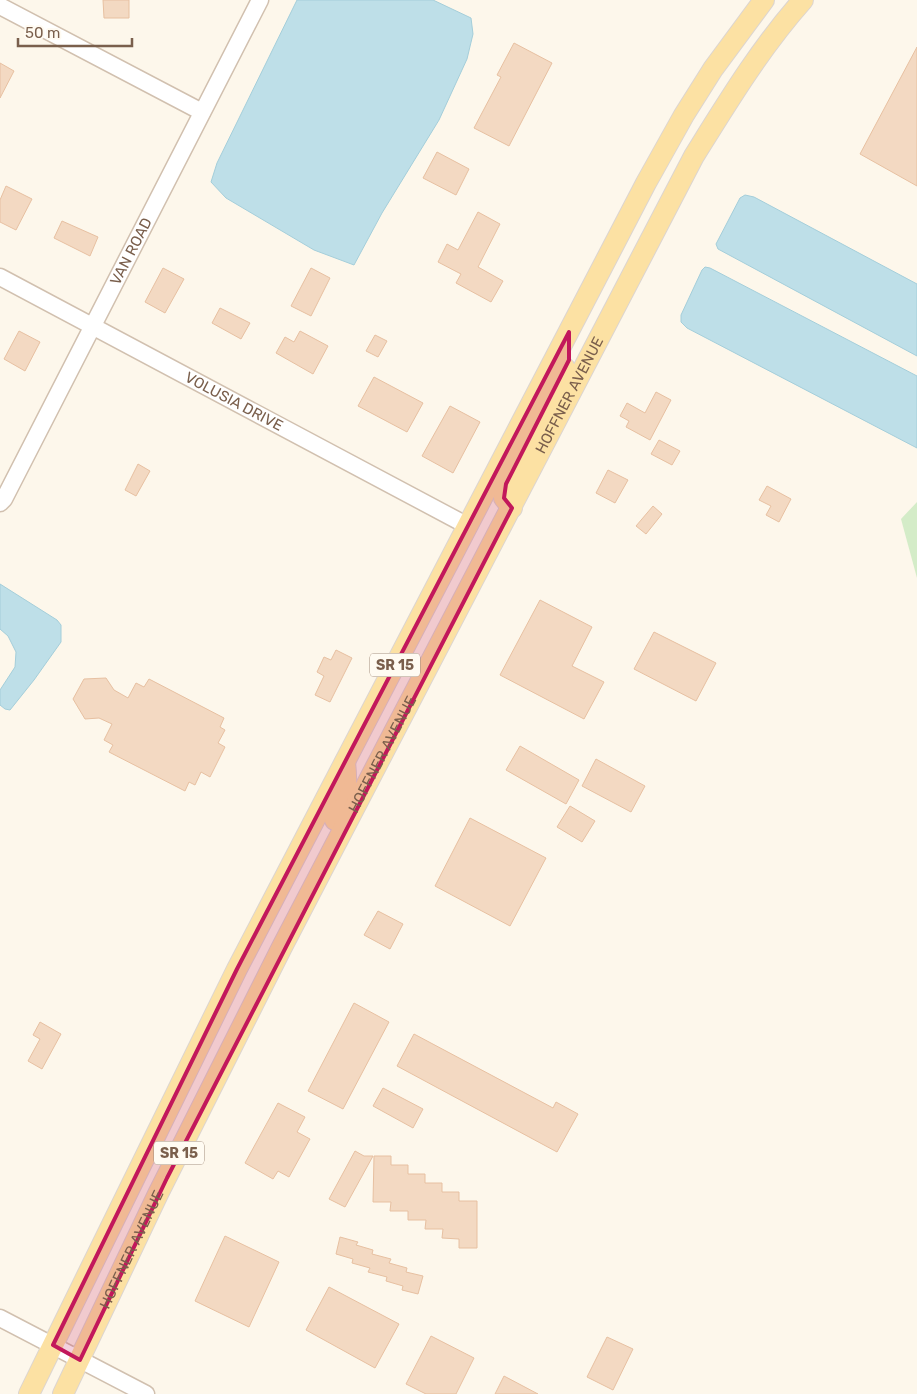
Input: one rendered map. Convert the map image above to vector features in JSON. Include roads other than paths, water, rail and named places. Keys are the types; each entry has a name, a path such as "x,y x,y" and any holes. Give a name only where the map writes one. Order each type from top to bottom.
{"main road":[{"name":"HOFFNER AVENUE","path":"29,1394 248,947 646,183 684,115 713,69 764,0"},
{"name":"HOFFNER AVENUE","path":"63,1394 158,1194 225,1061 694,156 760,55 803,0"},
{"path":"512,508 504,498 506,484 569,360 569,332"},
{"path":"427,671 426,645 467,571 476,549 476,540 468,526"},
{"path":"324,867 323,843 345,799 347,777 345,760"},
{"path":"225,1061 220,1038 222,1023 250,960 248,947"}],"street":[{"name":"VAN ROAD","path":"0,502 8,490 260,0"},
{"path":"0,6 202,112"},
{"name":"VOLUSIA DRIVE","path":"0,277 468,526"},
{"path":"0,1318 146,1394"}],"water":[{"path":"297,0 433,0 471,18 473,34 467,59 439,120 382,213 354,265 314,250 226,198 211,182 217,163"},
{"path":"745,195 754,197 917,284 917,356 718,249 716,244 740,198"},
{"path":"705,267 917,376 917,448 687,328 681,322 681,315"},
{"path":"0,584 57,620 61,625 61,642 10,710 0,705 0,690 15,667 16,652 8,636 0,629"}]}
